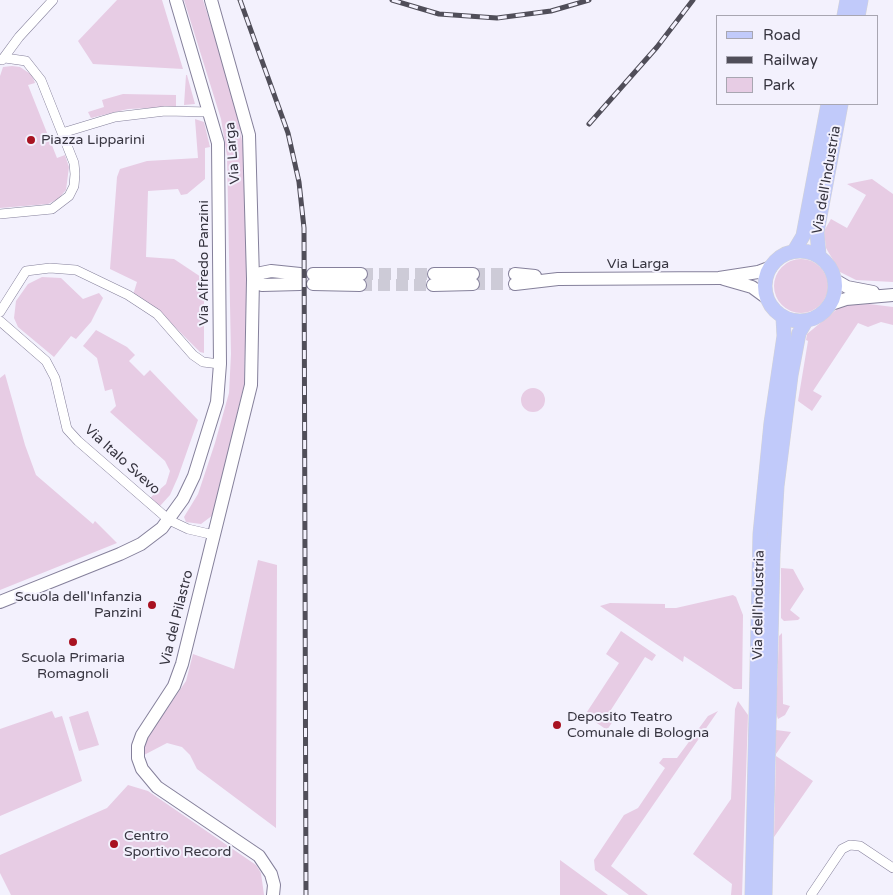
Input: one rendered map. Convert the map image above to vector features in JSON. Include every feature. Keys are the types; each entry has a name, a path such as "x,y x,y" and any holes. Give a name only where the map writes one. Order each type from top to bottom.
{"main road":[{"path":"844,15 848,0"},
{"path":"858,15 861,0"},
{"name":"Via dell'Industria","path":"794,251 803,236 828,105"},
{"name":"Via dell'Industria","path":"819,256 817,232 841,105"},
{"path":"794,251 807,251 819,256 830,266 835,280 834,296 831,304 820,315 806,321 794,321 783,317 767,298 766,282 771,267 779,258 794,251"},
{"name":"Via dell'Industria","path":"752,895 762,508 771,423 784,336 783,317"},
{"name":"Via dell'Industria","path":"765,895 776,496 791,375 799,333 806,321"}],"street":[{"path":"2,60 19,37 53,0"},
{"name":"Via Alfredo Panzini","path":"0,602 141,544 169,520 183,499 200,459 217,402 220,364 218,143 176,0"},
{"name":"Via Larga","path":"211,0 249,135 253,279"},
{"path":"0,214 52,209 68,196 74,186 75,174 74,163 41,80 26,61 17,58 2,60"},
{"path":"62,133 115,117 165,111 210,112"},
{"name":"Via Larga","path":"515,279 720,278 758,272 771,267"},
{"path":"0,312 26,271 50,268 76,270 128,295 157,314 193,355 203,362 220,364"},
{"name":"Via Larga","path":"720,278 752,287 767,298"},
{"path":"253,279 266,285 306,279 361,279"},
{"name":"Via del Pilastro","path":"253,279 250,385 178,675 174,686 142,735 138,746 138,758 142,770 157,787 259,856 271,874 274,885 273,895"},
{"path":"433,279 473,279"},
{"path":"835,280 847,287 893,295"},
{"path":"831,304 846,299 893,295"},
{"name":"Via Italo Svevo","path":"0,321 46,361 55,378 67,429 169,520"},
{"path":"169,520 188,529 213,537"},
{"path":"811,895 842,849 850,845 860,846 893,868"}],"green space":[{"path":"117,0 162,0 183,69 93,64 78,41"},
{"path":"184,0 203,0 230,85 240,127 245,162 247,268 244,385 213,515 201,524 186,522 184,517 198,494 229,393 231,354 227,156 221,119"},
{"name":"Piazza Lipparini","path":"3,67 20,67 32,75 35,83 28,85 57,158 65,155 69,167 66,190 58,199 48,204 0,208 0,76"},
{"path":"187,75 195,104 184,105"},
{"path":"123,94 176,95 176,107 128,109 91,118 88,112 104,107 102,100"},
{"path":"195,119 204,122 210,147 205,148 205,179 187,194 181,195 178,189 148,191 146,257 174,259 204,279 204,353 200,352 159,311 133,295 137,282 110,269 117,177 120,169 147,161 198,158"},
{"path":"872,179 893,194 893,282 856,280 840,272 826,248 824,231 831,219 847,228 866,195 847,184"},
{"path":"796,259 806,259 816,263 824,271 828,286 824,301 816,309 806,313 796,313 786,309 778,301 774,291 774,281 778,271 786,263"},
{"path":"42,277 61,278 83,299 99,293 103,298 91,322 76,339 71,336 54,357 18,327 14,318 16,301 28,284"},
{"path":"869,304 893,307 893,325 881,322 868,327 858,323 813,391 822,396 812,411 798,401 808,341 806,340 807,334 842,305"},
{"path":"96,330 127,347 135,355 129,361 144,376 150,370 198,420 178,477 170,495 160,506 150,498 166,484 170,471 165,461 110,412 116,406 112,389 105,391 97,358 83,346"},
{"path":"5,374 25,445 36,475 93,524 95,521 117,543 0,590 0,378"},
{"path":"533,388 542,391 545,400 542,409 533,412 524,409 521,400 524,391"},
{"path":"258,560 277,565 276,828 197,769 190,755 182,747 167,743 144,755 145,741 186,681 193,654 234,669"},
{"path":"781,568 793,569 804,589 790,610 800,618 798,620 784,621 781,618"},
{"path":"733,595 736,597 743,615 742,689 734,689 684,656 683,662 600,606 610,603 665,604 665,608 676,608"},
{"path":"621,631 656,655 652,661 645,657 607,716 613,721 607,730 585,715 619,663 606,654"},
{"path":"782,633 783,704 790,706 785,715 778,719 776,713 779,636"},
{"path":"738,701 748,715 742,895 731,895 732,884 693,854 731,799 735,709"},
{"path":"52,711 55,718 62,716 82,781 0,816 0,729"},
{"path":"88,711 99,745 79,751 69,717"},
{"path":"718,711 611,866 648,895 629,895 595,870 594,860 624,815 638,808 665,768 659,763 663,758 677,758 708,716"},
{"path":"776,730 791,732 776,754"},
{"path":"776,756 813,781 774,837"},
{"name":"Centro Sportivo Record","path":"128,785 148,791 256,865 261,873 264,895 11,895 0,873 0,855 107,808"},
{"path":"560,860 608,895 560,895"}],"tunnel":[{"path":"361,274 434,274"},
{"path":"473,274 515,274"},
{"path":"473,284 515,284"},
{"path":"360,285 433,285"}],"railway":[{"path":"240,0 288,133 299,182 304,228 306,895"},
{"path":"392,0 439,14 497,18 551,11 589,0"},
{"path":"589,124 657,47 693,0"}],"place":[{"name":"Piazza Lipparini","path":"31,140"},
{"name":"Scuola dell'Infanzia Panzini","path":"152,605"},
{"name":"Scuola Primaria Romagnoli","path":"73,642"},
{"name":"Deposito Teatro Comunale di Bologna","path":"557,725"},
{"name":"Centro Sportivo Record","path":"114,844"}]}
